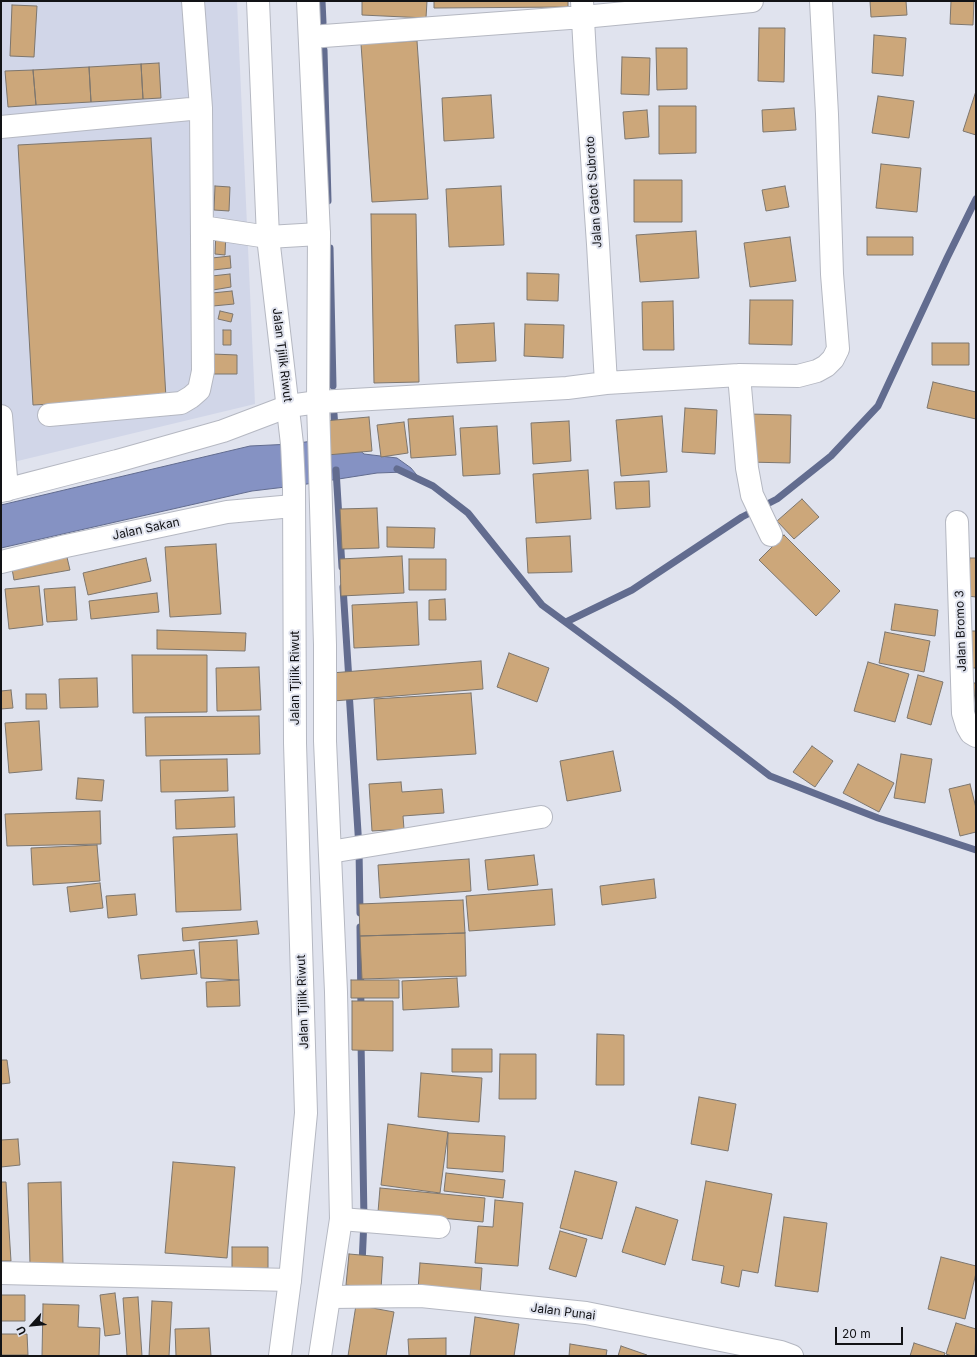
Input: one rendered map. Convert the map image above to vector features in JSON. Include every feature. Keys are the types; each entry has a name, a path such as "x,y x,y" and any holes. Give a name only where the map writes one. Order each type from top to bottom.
{"main road":[{"path":"49,415 181,403 191,398 199,390 203,371 201,108 193,1"},
{"name":"Jalan Tjilik Riwut","path":"258,1 268,237 289,406 292,444 294,496 295,743 306,1113 290,1280 280,1356"},
{"path":"308,1 319,234 318,402 319,481 325,645 324,741 336,992 341,1219 320,1356"},
{"path":"310,37 583,9 752,1"},
{"path":"1,416 4,490 117,461 223,431 289,406 318,402 567,388 606,383 738,375 798,376 808,375 826,366 833,359 838,349 832,274 827,114 821,1"},
{"name":"Jalan Gatot Subroto","path":"583,9 606,383"},
{"path":"1,127 201,108"},
{"path":"202,227 268,237 319,234"},
{"path":"738,375 747,468 752,495 771,535"},
{"name":"Jalan Sakan","path":"1,562 66,546 227,512 294,496"},
{"name":"Jalan Bromo 3","path":"957,522 963,713 967,726 971,733 976,736"},
{"path":"295,743 324,741"},
{"path":"330,852 541,817"},
{"path":"341,1219 439,1227"},
{"path":"1,1273 290,1280"},
{"name":"Jalan Punai","path":"330,1297 422,1296 586,1313 760,1348 792,1356"}],"shaded area":[{"path":"1,1 237,1 255,404 1,465"}],"water":[{"path":"347,439 364,454 397,458 411,468 421,480 405,472 377,473 252,491 1,548 1,505 250,446"}],"building":[{"path":"362,1 427,1 426,18 362,15"},
{"path":"434,1 568,1 568,7 434,8"},
{"path":"870,1 906,1 907,15 871,17"},
{"path":"951,1 974,1 973,25 950,24"},
{"path":"12,5 37,6 34,57 10,56"},
{"path":"759,28 785,28 784,82 758,81"},
{"path":"874,35 906,38 903,76 872,73"},
{"path":"417,41 428,199 372,202 361,44"},
{"path":"656,48 687,48 687,89 657,90"},
{"path":"622,57 650,58 649,95 621,94"},
{"path":"159,63 161,98 143,99 141,64"},
{"path":"141,64 143,99 91,102 89,67"},
{"path":"89,67 91,102 36,105 33,70"},
{"path":"33,70 36,105 8,107 5,71"},
{"path":"976,91 976,135 963,131"},
{"path":"491,95 494,138 444,141 442,98"},
{"path":"878,96 914,101 909,138 872,133"},
{"path":"659,106 696,106 696,153 659,154"},
{"path":"794,108 796,130 763,132 762,110"},
{"path":"647,110 649,137 625,139 623,112"},
{"path":"151,138 166,398 33,405 18,145"},
{"path":"881,164 921,168 917,212 876,208"},
{"path":"634,180 682,180 682,222 634,222"},
{"path":"215,186 230,187 229,211 214,210"},
{"path":"501,186 504,245 449,247 446,189"},
{"path":"785,186 789,207 766,211 762,190"},
{"path":"371,214 416,214 419,382 374,383"},
{"path":"216,231 226,231 225,255 215,254"},
{"path":"696,231 699,278 640,282 636,235"},
{"path":"790,237 796,281 750,287 744,243"},
{"path":"867,237 913,237 913,255 867,255"},
{"path":"230,256 231,268 213,270 212,258"},
{"path":"527,273 559,274 558,301 527,300"},
{"path":"230,274 231,287 213,290 212,276"},
{"path":"232,291 234,304 213,306 212,293"},
{"path":"750,300 793,300 792,345 749,344"},
{"path":"673,301 674,350 643,350 642,302"},
{"path":"220,311 233,314 231,322 218,319"},
{"path":"494,323 496,361 457,363 455,325"},
{"path":"525,324 564,325 563,358 524,356"},
{"path":"223,330 231,330 231,345 223,345"},
{"path":"932,343 969,343 969,365 932,365"},
{"path":"212,354 237,355 237,374 212,374"},
{"path":"933,382 976,392 976,419 927,408"},
{"path":"685,408 717,410 715,454 682,452"},
{"path":"749,414 791,415 790,463 748,462"},
{"path":"453,416 456,455 411,458 408,419"},
{"path":"662,416 667,472 621,476 616,420"},
{"path":"369,417 372,451 327,455 324,421"},
{"path":"569,421 571,461 533,464 531,423"},
{"path":"404,422 408,453 381,457 377,425"},
{"path":"497,426 500,474 463,476 460,428"},
{"path":"588,470 591,519 536,523 533,474"},
{"path":"649,481 650,507 616,509 614,482"},
{"path":"802,499 819,517 794,539 777,521"},
{"path":"377,508 379,548 342,549 340,509"},
{"path":"387,527 435,528 434,548 387,547"},
{"path":"784,535 840,591 816,616 759,560"},
{"path":"570,536 572,572 528,573 526,538"},
{"path":"216,544 221,614 170,617 165,547"},
{"path":"66,553 70,570 14,580 11,563"},
{"path":"402,556 404,593 341,596 340,559"},
{"path":"146,558 151,581 88,595 83,573"},
{"path":"970,558 976,558 976,597 967,596"},
{"path":"409,559 446,559 446,590 409,590"},
{"path":"39,586 43,625 9,629 5,589"},
{"path":"75,587 77,620 47,622 44,589"},
{"path":"157,593 159,612 91,619 89,601"},
{"path":"445,599 446,620 429,620 429,600"},
{"path":"417,602 419,645 354,648 352,605"},
{"path":"895,604 938,610 935,636 891,630"},
{"path":"157,630 246,633 245,651 157,649"},
{"path":"966,631 976,631 976,668 967,668"},
{"path":"885,632 930,641 924,672 879,663"},
{"path":"509,653 549,668 537,702 497,687"},
{"path":"132,655 207,655 207,712 133,713"},
{"path":"481,661 483,689 333,701 331,673"},
{"path":"868,662 909,674 895,722 854,711"},
{"path":"259,667 261,710 217,711 216,668"},
{"path":"918,675 943,682 931,725 907,718"},
{"path":"97,678 98,707 60,708 59,679"},
{"path":"973,683 976,683 976,708"},
{"path":"11,690 13,708 1,709 1,691"},
{"path":"471,693 476,754 377,760 374,699"},
{"path":"26,694 46,694 47,709 26,709"},
{"path":"259,716 260,754 146,756 145,717"},
{"path":"39,721 42,770 9,773 5,723"},
{"path":"812,746 833,761 815,787 793,772"},
{"path":"613,751 621,791 567,801 560,761"},
{"path":"901,754 932,759 925,803 894,798"},
{"path":"227,759 228,791 161,792 160,760"},
{"path":"858,764 894,783 879,812 843,793"},
{"path":"78,778 104,780 102,801 76,799"},
{"path":"401,782 402,792 442,789 444,813 403,816 404,829 372,831 369,784"},
{"path":"970,784 976,808 976,832 960,836 949,789"},
{"path":"234,797 235,827 176,829 175,800"},
{"path":"100,811 101,844 7,846 5,814"},
{"path":"237,834 241,910 176,912 173,837"},
{"path":"97,845 100,881 33,885 31,848"},
{"path":"534,855 538,885 488,890 485,860"},
{"path":"469,859 471,891 380,898 378,865"},
{"path":"654,879 656,898 602,905 600,886"},
{"path":"100,883 103,908 70,912 67,887"},
{"path":"552,889 555,925 469,931 466,896"},
{"path":"135,894 137,915 108,918 106,896"},
{"path":"463,900 465,933 360,936 359,904"},
{"path":"257,921 259,934 183,941 182,928"},
{"path":"465,933 466,976 362,979 360,936"},
{"path":"237,940 239,980 201,978 199,942"},
{"path":"194,950 197,974 141,979 138,955"},
{"path":"457,978 459,1007 403,1010 402,981"},
{"path":"239,980 240,1006 207,1007 206,982"},
{"path":"351,980 399,980 399,998 351,998"},
{"path":"352,1001 393,1001 393,1051 352,1050"},
{"path":"597,1034 624,1035 624,1085 596,1085"},
{"path":"452,1049 492,1049 492,1072 452,1072"},
{"path":"500,1054 536,1054 536,1099 499,1099"},
{"path":"1,1060 7,1060 10,1083 1,1084"},
{"path":"421,1073 482,1078 479,1122 418,1117"},
{"path":"699,1097 736,1104 728,1151 691,1144"},
{"path":"388,1124 448,1132 440,1193 381,1185"},
{"path":"448,1133 505,1136 503,1172 447,1168"},
{"path":"18,1139 20,1165 1,1167 1,1140"},
{"path":"173,1162 235,1167 227,1258 165,1253"},
{"path":"575,1171 617,1182 602,1239 560,1228"},
{"path":"446,1173 505,1180 503,1198 444,1191"},
{"path":"706,1181 772,1194 758,1273 742,1270 739,1287 721,1283 724,1266 692,1260"},
{"path":"1,1182 6,1182 11,1261 1,1261"},
{"path":"61,1182 63,1264 30,1265 28,1183"},
{"path":"380,1188 485,1198 483,1222 378,1212"},
{"path":"495,1200 523,1203 518,1266 475,1263 478,1226 493,1227"},
{"path":"636,1207 678,1220 665,1265 622,1252"},
{"path":"784,1217 827,1223 818,1292 775,1286"},
{"path":"560,1231 587,1239 576,1277 549,1269"},
{"path":"232,1247 268,1247 268,1268 232,1268"},
{"path":"349,1254 383,1257 381,1289 346,1285"},
{"path":"941,1257 976,1266 976,1273 965,1319 928,1309"},
{"path":"420,1263 482,1268 480,1295 418,1290"},
{"path":"115,1293 120,1334 105,1336 100,1295"},
{"path":"1,1295 25,1295 25,1321 1,1321"},
{"path":"138,1297 142,1356 127,1356 123,1298"},
{"path":"152,1301 172,1302 169,1356 149,1356"},
{"path":"43,1304 79,1305 78,1327 100,1328 99,1356 42,1356"},
{"path":"356,1305 394,1312 386,1356 348,1356"},
{"path":"475,1317 519,1324 514,1356 470,1356"},
{"path":"956,1323 976,1329 975,1356 952,1356 946,1354"},
{"path":"209,1328 211,1356 176,1356 175,1329"},
{"path":"1,1334 27,1334 28,1355 1,1355"},
{"path":"446,1338 446,1356 409,1356 408,1339"},
{"path":"914,1343 945,1353 944,1356 910,1356"},
{"path":"570,1344 607,1350 606,1356 569,1356"},
{"path":"621,1346 647,1355 647,1356 618,1356"}],"waterway":[{"path":"322,1 323,23"},
{"path":"324,50 328,201"},
{"path":"566,622 632,590 742,517 777,499 831,456 878,406 976,199"},
{"path":"330,248 333,386"},
{"path":"334,414 335,429"},
{"path":"397,469 433,486 468,513 542,605 674,702 770,776 878,818 976,850"},
{"path":"336,470 342,567"},
{"path":"343,587 349,681"},
{"path":"349,691 359,848 360,913"},
{"path":"360,927 361,1011"},
{"path":"361,1041 364,1220 362,1264"}]}
